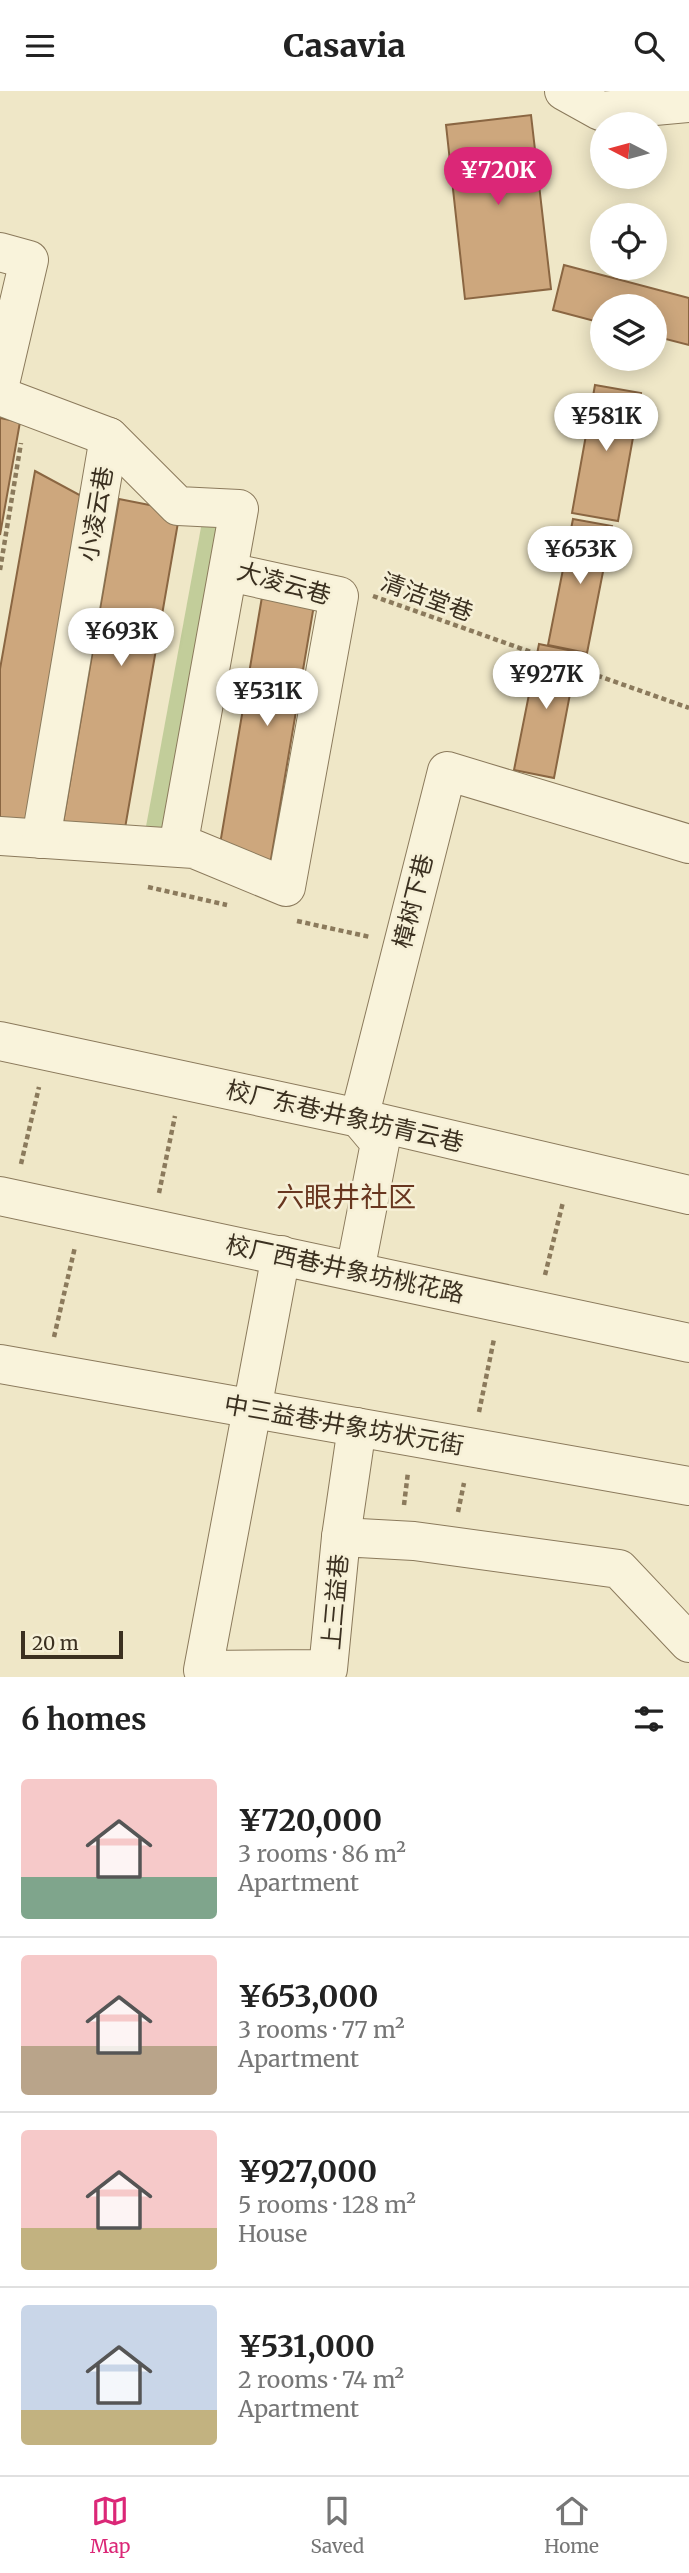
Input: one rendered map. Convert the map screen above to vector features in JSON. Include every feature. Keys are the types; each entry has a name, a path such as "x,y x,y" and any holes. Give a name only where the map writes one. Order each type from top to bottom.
{"lane":[{"path":"564,91 600,111 689,103"},
{"path":"0,252 29,260 9,395"},
{"name":"大凌云巷","path":"0,836 194,849 286,887 339,596 229,572 239,509 178,506 110,437 9,395"},
{"name":"小凌云巷","path":"41,839 110,437"},
{"path":"178,847 229,572"},
{"name":"樟树下巷","path":"359,1118 447,771 689,843"},
{"name":"校厂东巷·井象坊青云巷","path":"0,1041 359,1118 689,1195"},
{"path":"355,1271 380,1143 359,1118"},
{"name":"校厂西巷·井象坊桃花路","path":"7,1197 689,1343"},
{"name":"上三益巷","path":"281,1255 203,1670 330,1669 341,1537 398,1541 619,1569 689,1643"},
{"name":"中三益巷·井象坊状元街","path":"0,1364 689,1486"},
{"path":"341,1537 357,1427"}],"path":[{"path":"0,570 9,395"},
{"name":"清洁堂巷","path":"366,593 689,708"},
{"path":"7,1197 47,1051"},
{"path":"152,1228 183,1080"},
{"path":"536,1310 572,1168"},
{"path":"46,1372 82,1213"},
{"path":"398,1541 413,1437"}],"green space":[{"path":"204,511 228,516 169,836 145,832"}],"building":[{"path":"531,115 551,289 465,299 446,125"},
{"path":"564,265 590,272 590,280 621,280 689,298 689,345 667,339 667,294 590,294 590,320 553,310"},
{"path":"595,385 641,393 618,521 572,513"},
{"path":"0,418 20,422 0,535"},
{"path":"35,471 87,499 29,824 0,820 0,669"},
{"path":"119,499 180,511 124,834 62,829"},
{"path":"573,519 612,526 587,653 548,645"},
{"path":"263,591 315,599 270,865 218,856"},
{"path":"539,644 578,652 554,778 514,770"}],"district":[{"name":"六眼井社区","path":"346,1197"}]}
